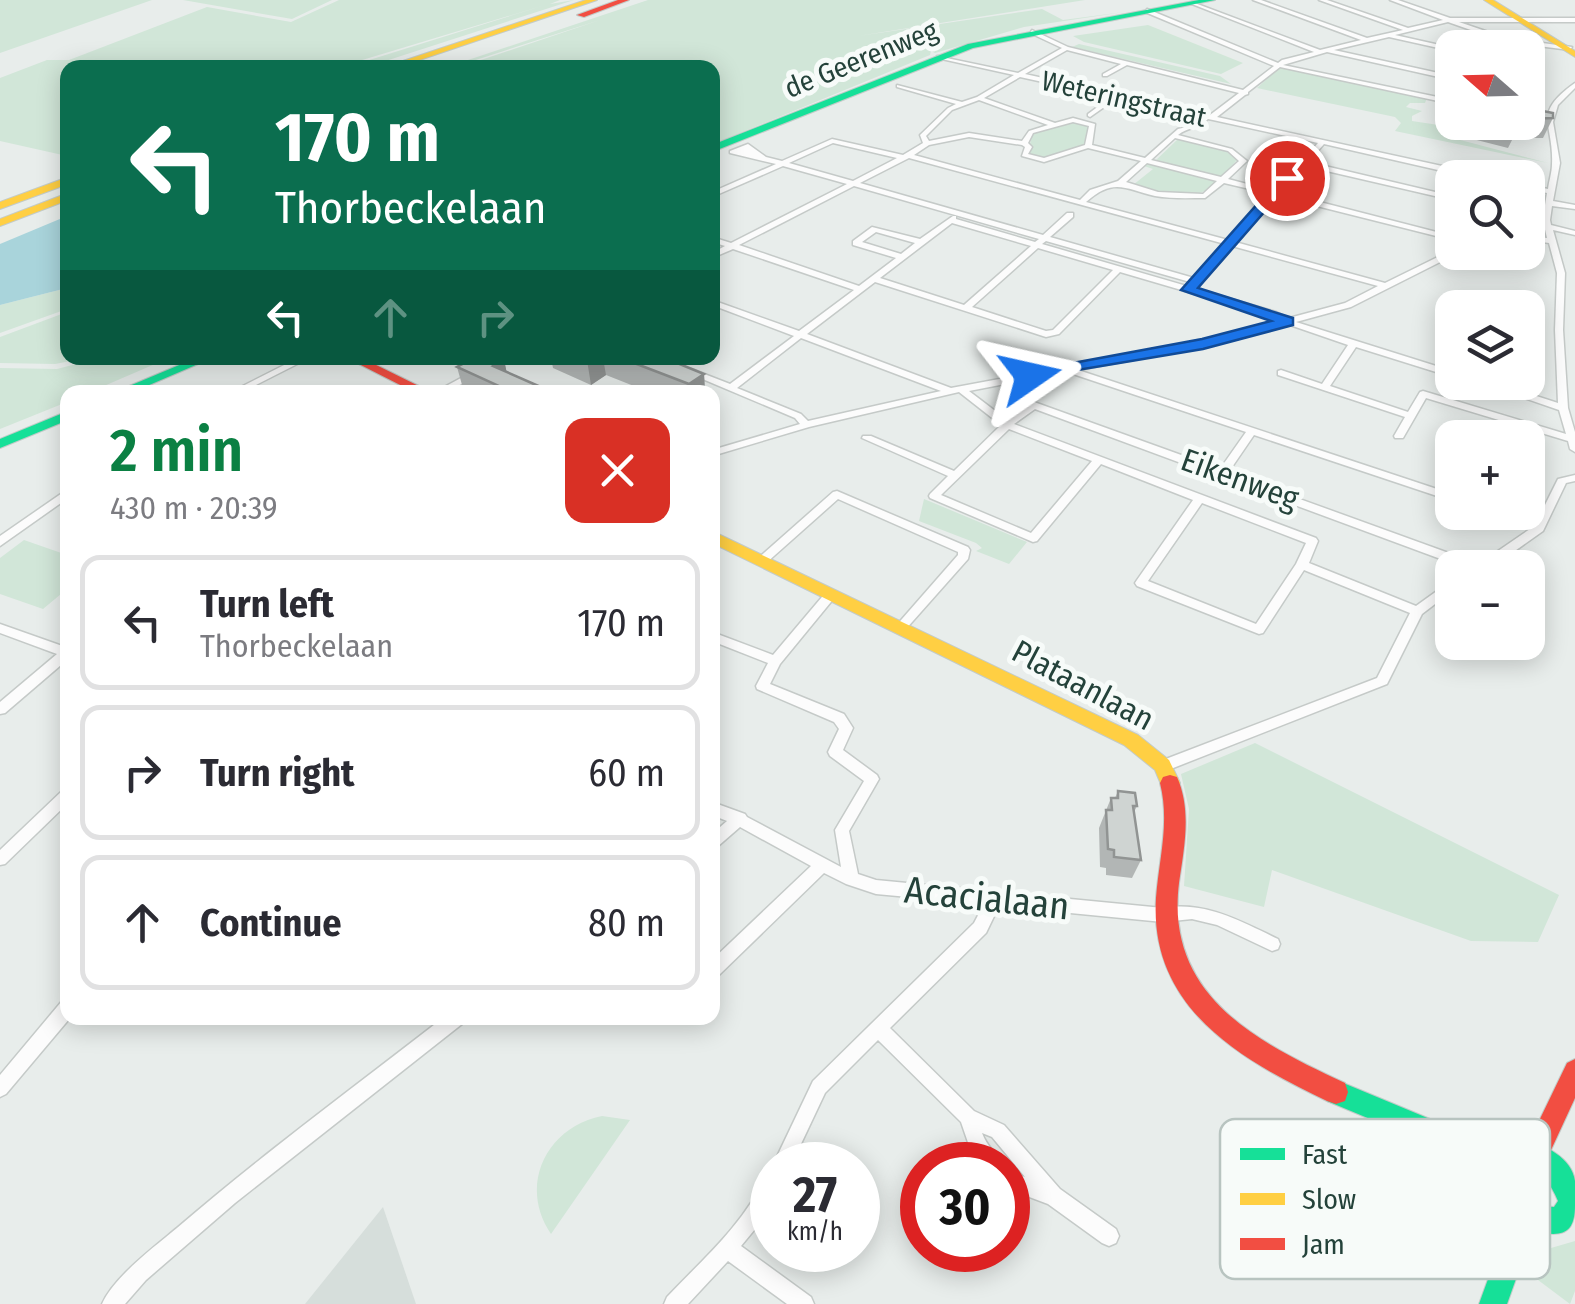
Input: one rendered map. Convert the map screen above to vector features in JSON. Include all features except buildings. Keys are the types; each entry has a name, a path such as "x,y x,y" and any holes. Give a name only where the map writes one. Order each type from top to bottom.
{"main road":[{"path":"411,60 593,3 625,0"},
{"path":"445,60 593,3 634,0"},
{"path":"1488,0 1570,51"},
{"name":"de Geerenweg","path":"720,146 939,57 1032,32 1203,2"},
{"path":"0,206 60,183"},
{"path":"0,223 60,199"},
{"path":"139,385 189,365"},
{"path":"368,365 409,385"},
{"path":"0,444 60,418"},
{"name":"Plataanlaan","path":"720,540 1116,730 1163,766 1174,796 1176,823 1163,915 1176,974 1202,1008 1244,1040 1307,1078 1404,1119"},
{"path":"1550,1124 1575,1071"},
{"path":"1550,1167 1564,1180 1574,1204 1562,1220 1550,1223"},
{"path":"1493,1304 1502,1279"}],"street":[{"path":"1256,0 1366,40"},
{"path":"1322,0 1408,30"},
{"path":"1393,0 1476,30"},
{"path":"1404,4 1427,0"},
{"path":"1203,2 1324,51 1435,75"},
{"path":"1147,11 1276,64 1435,99"},
{"path":"1084,202 1093,192 1122,183 1173,136 1246,93 1276,64 1448,20 1575,20"},
{"path":"1467,20 1490,30"},
{"path":"1032,32 1066,48 1246,93"},
{"path":"1388,35 1435,46"},
{"path":"1545,47 1570,51"},
{"path":"927,143 922,136 967,99 1020,76 1066,48"},
{"name":"Weteringstraat","path":"939,57 1435,167"},
{"path":"1105,75 1127,63"},
{"path":"1573,444 1564,408 1559,330 1561,272 1548,224 1556,163 1550,122 1555,104 1575,84"},
{"path":"898,86 967,99 1052,124"},
{"path":"1432,98 1435,95"},
{"path":"1024,143 1031,132 1086,118 1115,97"},
{"path":"942,118 969,135"},
{"path":"1086,118 1092,124 1088,146"},
{"path":"1545,121 1550,122"},
{"path":"720,252 907,157 927,143 969,135 1024,143 1028,147 1024,155 1044,160 1088,146 1435,234"},
{"path":"1122,183 1158,194 1206,196 1243,161 1230,150 1173,136"},
{"path":"720,192 832,141 1084,202 1384,285"},
{"path":"1192,285 1273,192 1322,143"},
{"path":"764,158 1045,238 1435,369"},
{"path":"1302,163 1435,194"},
{"path":"1545,190 1552,192"},
{"path":"1550,203 1575,207"},
{"path":"732,388 959,213"},
{"path":"966,308 1070,216"},
{"path":"950,220 1119,269 1192,285"},
{"path":"1545,223 1575,233"},
{"path":"902,257 856,242 875,228 921,242"},
{"path":"1545,240 1552,241"},
{"path":"720,244 858,291"},
{"path":"720,450 806,424 956,390 1203,344 1348,305 1435,261"},
{"path":"874,278 1046,334 1056,332 1119,269"},
{"path":"1561,272 1575,278"},
{"path":"720,305 956,390 1007,426 1200,498 1312,541 1302,565 1259,630 1141,584 1200,498"},
{"path":"1324,388 1354,343"},
{"path":"250,385 290,365"},
{"path":"675,365 798,416 806,424"},
{"path":"1065,369 1435,492"},
{"path":"454,385 479,372"},
{"path":"1281,373 1411,416"},
{"path":"1399,436 1423,394 1573,444"},
{"path":"1539,400 1564,408"},
{"name":"Eikenweg","path":"1007,426 1034,405 1435,552"},
{"path":"1007,426 934,496 1033,538 1098,461"},
{"path":"1221,475 1252,431"},
{"path":"867,438 955,475"},
{"path":"1545,514 1562,481 1575,478"},
{"path":"761,561 837,494 964,550 964,556 902,626"},
{"path":"0,542 60,498"},
{"path":"1506,550 1535,530"},
{"path":"1302,565 1417,611"},
{"path":"830,594 774,661 762,686 839,718 846,728 835,752 872,778 842,830 851,880"},
{"path":"1163,766 1382,682 1417,611 1435,598"},
{"path":"0,628 60,649"},
{"path":"720,639 774,661"},
{"path":"0,709 60,658"},
{"path":"0,859 60,802"},
{"name":"Acacialaan","path":"720,811 740,818 851,880 910,892 994,900 1163,915 1184,909 1204,912 1272,944"},
{"path":"720,836 740,818"},
{"path":"720,964 822,864"},
{"path":"793,1142 819,1087 980,928 994,900"},
{"path":"0,1088 60,1017"},
{"path":"112,1304 139,1273 228,1196 447,1025"},
{"path":"880,1030 968,1117 998,1131 1053,1196 1109,1236"},
{"path":"968,1117 976,1142"},
{"path":"1030,1188 1053,1196"},
{"path":"674,1304 750,1220"},
{"path":"727,1248 804,1304"}],"shaded area":[{"path":"383,1207 416,1304 305,1304"}],"green space":[{"path":"0,0 152,0 0,53"},
{"path":"183,0 332,0 292,19"},
{"path":"339,0 560,0 550,4 574,0 389,60 369,60 545,5 362,60 69,60 207,7 291,22"},
{"path":"648,0 1085,0 858,36 1042,9 1063,20 1124,12 1024,27 931,51 930,55 720,141 720,60 481,60 600,20 468,60"},
{"path":"1148,25 1243,63 1221,74 1084,42 1073,36"},
{"path":"1079,44 1220,76 1231,84 1072,47"},
{"path":"47,60 60,60 60,154 0,141 0,78"},
{"path":"1280,67 1427,98 1425,103 1410,103 1406,107 1422,111 1412,116 1412,121 1435,124 1435,139 1395,131 1401,123 1395,117 1257,88"},
{"path":"1072,121 1089,125 1086,145 1043,159 1027,153 1033,134"},
{"path":"1178,139 1226,151 1237,160 1221,178 1155,161"},
{"path":"1438,140 1460,140 1534,160"},
{"path":"1147,163 1218,180 1201,193 1190,195 1133,185 1153,169 1144,166"},
{"path":"60,290 60,312 0,333 0,305"},
{"path":"60,315 60,363 0,363 0,337"},
{"path":"72,365 153,365 106,385 60,385 60,405 0,429 0,368 57,369"},
{"path":"924,499 1027,542 1009,564 976,551 982,548 976,543 919,521"},
{"path":"24,540 60,553 60,595 43,609 0,594 0,558"},
{"path":"1255,743 1559,895 1538,942 1471,941 1272,870 1264,907 1184,886 1189,809 1181,774"},
{"path":"602,1116 630,1120 551,1234 537,1197 543,1161 566,1132"},
{"path":"1575,1241 1575,1291 1570,1304 1537,1279 1550,1279 1551,1248"}],"water":[{"path":"60,219 60,290 0,305 0,244"}],"traffic: fast":[{"path":"720,146 971,46 1211,0"},
{"path":"139,385 189,365"},
{"path":"0,444 60,418"},
{"path":"1336,1092 1401,1119"},
{"path":"1550,1165 1572,1203 1561,1220 1550,1221"},
{"path":"1493,1304 1502,1279"}],"traffic: slow":[{"path":"410,60 593,0"},
{"path":"1488,0 1575,55"},
{"path":"0,206 60,183"},
{"path":"0,223 60,199"},
{"path":"720,540 1131,740 1162,765 1170,783"}],"traffic: jam":[{"path":"581,15 625,0"},
{"path":"368,365 409,385"},
{"path":"1170,783 1176,826 1167,898 1168,935 1177,967 1194,995 1244,1042 1336,1092"},
{"path":"1550,1124 1575,1071"}],"route":[{"path":"1030,376 1203,344 1288,321 1188,290 1287,178"}]}
